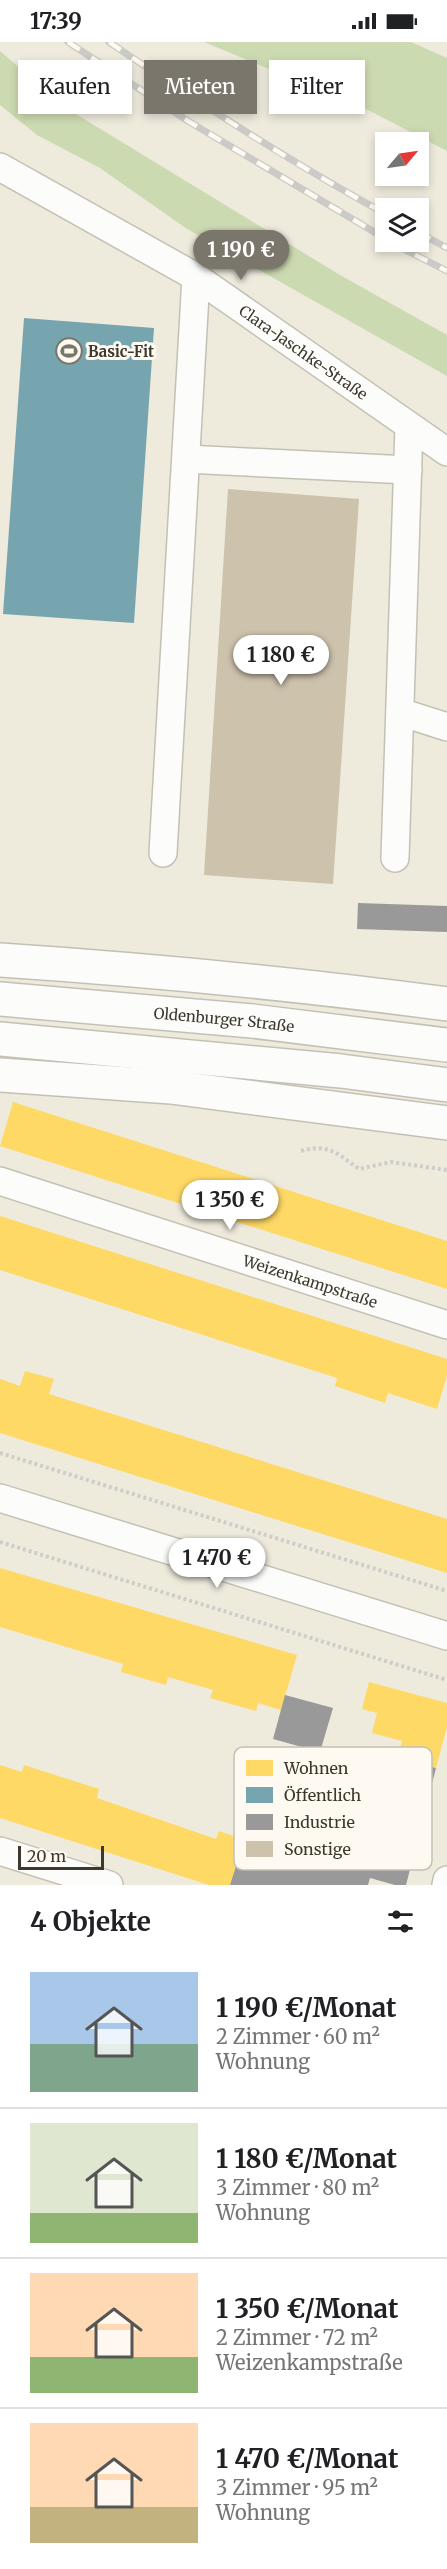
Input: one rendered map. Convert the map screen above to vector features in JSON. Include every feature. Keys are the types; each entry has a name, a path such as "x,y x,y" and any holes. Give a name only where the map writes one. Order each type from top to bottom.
{"highway":[{"path":"0,960 125,968 301,985 447,1004"},
{"name":"Oldenburger Straße","path":"0,999 252,1021 447,1045"},
{"path":"0,1039 341,1071 447,1085"},
{"path":"0,1075 171,1087 447,1124"}],"street":[{"name":"Clara-Jaschke-Straße","path":"0,167 196,277 447,452"},
{"path":"163,853 196,277"},
{"path":"395,858 409,426"},
{"path":"186,459 408,470"},
{"path":"400,712 447,727"},
{"name":"Weizenkampstraße","path":"0,1181 447,1325"},
{"path":"0,1498 447,1636"},
{"path":"0,1851 109,1885"},
{"path":"446,1885 447,1880"}],"path":[{"path":"301,1151 315,1147 332,1150 359,1169 391,1162 447,1170"},
{"path":"0,1454 447,1591"},
{"path":"0,1542 447,1680"}],"green space":[{"path":"204,42 411,42 447,58 447,151 429,142 429,132 410,132 365,109 365,60 269,60 269,69 257,64 257,60 247,60"},
{"path":"0,51 18,67 18,114 76,114 340,275 447,335 447,376 187,229 100,168 37,135 0,105"}],"building: Wohnen":[{"path":"13,1102 447,1241 447,1289 0,1146"},
{"path":"0,1216 447,1359 447,1376 437,1409 388,1393 385,1403 335,1386 337,1378 0,1270"},
{"path":"25,1371 54,1379 49,1394 447,1519 447,1573 0,1433 0,1379 20,1386"},
{"path":"0,1568 297,1655 281,1710 258,1703 256,1711 210,1698 213,1690 168,1677 166,1685 121,1672 123,1664 0,1627"},
{"path":"369,1682 447,1703 447,1727 436,1768 432,1767 432,1747 400,1747 402,1741 372,1733 377,1713 362,1709"},
{"path":"0,1765 22,1772 24,1765 99,1789 97,1798 216,1839 219,1831 234,1836 235,1870 230,1885 209,1885 0,1818"}],"building: Öffentlich":[{"path":"24,318 154,328 134,623 3,614"}],"building: Industrie":[{"path":"358,903 447,906 447,932 357,929"},
{"path":"285,1695 333,1708 321,1747 302,1747 273,1739"},
{"path":"432,1767 436,1768 432,1784"},
{"path":"235,1870 410,1870 406,1885 395,1885 370,1878 368,1885 230,1885"}],"building: Sonstige":[{"path":"228,489 359,499 333,884 204,875"}],"railway":[{"path":"68,42 188,121 375,232"},
{"path":"109,42 245,131 375,208"},
{"path":"429,238 447,248"},
{"path":"410,252 447,271"}],"place":[{"name":"Basic-Fit","path":"69,351"}]}
